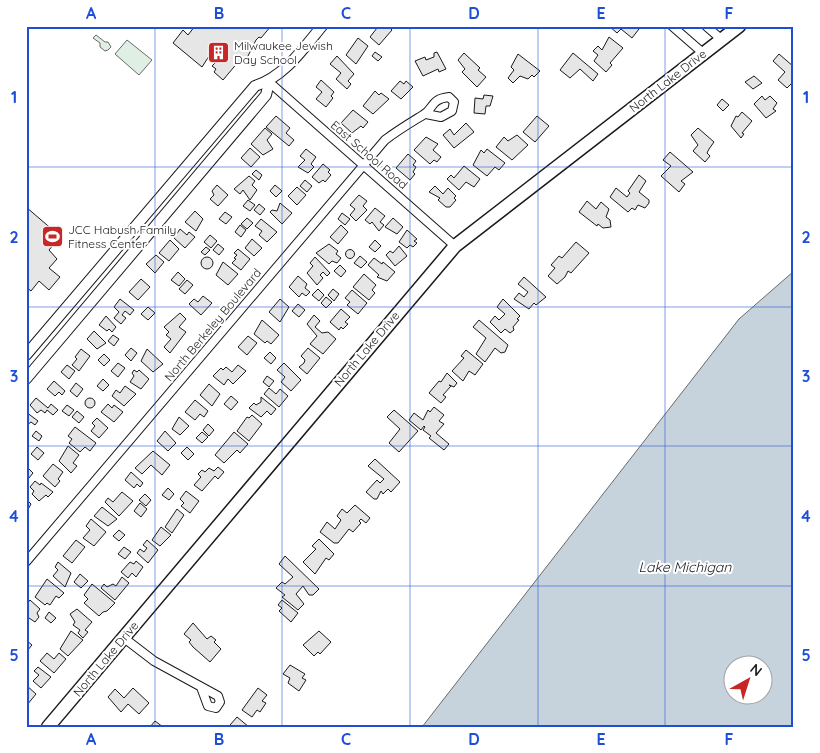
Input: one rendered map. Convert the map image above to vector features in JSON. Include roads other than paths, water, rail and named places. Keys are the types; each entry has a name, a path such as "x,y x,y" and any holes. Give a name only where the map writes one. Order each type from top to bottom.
{"main road":[{"name":"North Lake Drive","path":"48,727 455,246 739,26"}],"street":[{"path":"26,355 255,86 269,82 288,66 322,26"},
{"path":"672,26 703,53"},
{"path":"706,26 721,39"},
{"path":"26,379 266,95 269,82"},
{"name":"East School Road","path":"269,82 455,246"},
{"name":"North Berkeley Boulevard","path":"26,562 363,164 385,140 411,121 426,114"},
{"path":"124,638 154,661 201,687"}],"water":[{"name":"Lake Michigan","path":"794,271 794,727 422,727 739,319"}],"place":[{"name":"Milwaukee Jewish Day School","path":"218,53"},
{"name":"JCC Habush Family Fitness Center","path":"52,237"}]}
